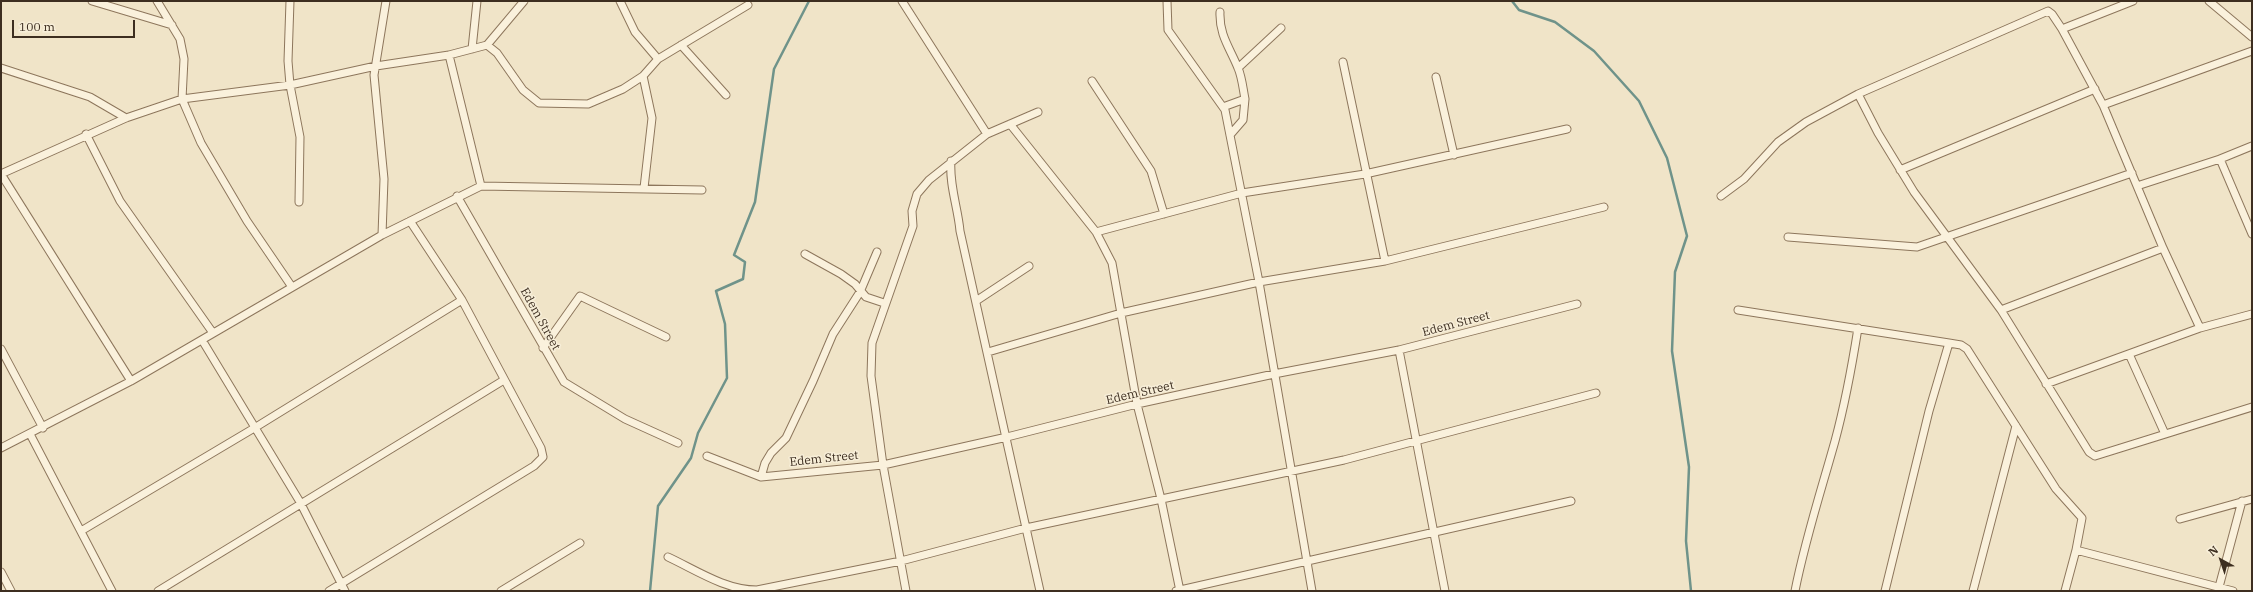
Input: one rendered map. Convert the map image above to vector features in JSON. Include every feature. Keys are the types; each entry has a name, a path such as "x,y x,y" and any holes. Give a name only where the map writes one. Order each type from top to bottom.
{"street":[{"path":"92,1 172,25"},
{"path":"158,1 180,39 184,59 182,99 200,143 247,221 292,287"},
{"path":"290,1 288,61 290,85 300,137 299,202"},
{"path":"382,235 384,179 374,83 386,1"},
{"path":"472,49 478,1"},
{"path":"131,381 1,174 86,134 126,118 182,99 290,85 376,66 449,55 487,45 524,1"},
{"path":"620,1 636,32 658,59"},
{"path":"902,1 987,134"},
{"path":"1167,1 1168,30 1223,107 1230,135 1259,282 1290,472 1308,561 1312,591"},
{"path":"2062,29 2133,1"},
{"path":"2209,1 2252,36"},
{"path":"487,45 497,53 523,90 539,103 588,104 617,92 643,76 658,59 748,5"},
{"path":"1220,12 1220,26 1225,43 1238,68 1245,99 1243,120 1230,135"},
{"path":"1721,196 1744,179 1778,142 1800,126 1858,94 2042,13 2048,12 2052,14 2062,29 2103,105 2162,248 2200,328"},
{"path":"1238,68 1281,28"},
{"path":"681,45 726,96"},
{"path":"2103,105 2252,51"},
{"path":"449,55 481,186"},
{"path":"1343,62 1384,261"},
{"path":"1,68 90,97 126,118"},
{"path":"643,76 652,118 644,188"},
{"path":"1436,77 1454,155"},
{"path":"1092,81 1151,170 1164,214"},
{"path":"1900,170 2095,90"},
{"path":"1858,94 1900,170 1947,238 2001,310 2088,452 2095,456 2250,408 2252,415"},
{"path":"1223,107 1245,99"},
{"path":"906,591 883,465 871,376 872,343 884,303 913,226 912,211 917,194 951,161 987,134 1038,112"},
{"path":"1010,124 1096,232 1112,263 1137,404 1161,499 1179,591 1434,531 1571,501"},
{"path":"1096,232 1242,193 1365,174 1567,130"},
{"path":"86,134 120,201 213,334"},
{"path":"2137,186 2220,159 2252,146"},
{"path":"2220,159 2252,234"},
{"path":"951,161 950,174 958,212 960,231 1040,591"},
{"path":"1788,237 1901,247 1917,247 1947,238 2132,173"},
{"path":"1,448 43,428 131,381 382,235 457,196 481,186 702,190"},
{"name":"Edem Street","path":"457,196 543,348 564,382 625,419 678,443"},
{"path":"988,352 1121,313 1259,282 1384,261 1604,207"},
{"path":"329,591 541,460 543,457 541,448 462,300 410,221"},
{"path":"2001,310 2162,248"},
{"path":"761,477 765,463 790,430 813,382 833,334 860,292 878,252"},
{"path":"805,254 856,284 860,292 866,297 884,303"},
{"path":"976,301 1029,266"},
{"path":"543,348 580,296 666,337"},
{"path":"81,531 256,427 462,300"},
{"name":"Edem Street","path":"707,456 761,477 883,465 1007,437 1137,404 1274,374 1399,350 1577,304"},
{"path":"1738,310 1961,345 1967,349 2056,489 2082,518 2076,550 2065,591"},
{"path":"2046,384 2200,328 2252,314"},
{"path":"1795,591 1804,546 1849,382 1858,328"},
{"path":"202,340 300,502 345,591"},
{"path":"1885,591 1929,411 1949,343"},
{"path":"1,349 43,428"},
{"path":"1399,350 1445,591"},
{"path":"2129,354 2165,434"},
{"path":"158,591 300,502 504,380"},
{"path":"668,557 731,586 744,590 757,590 901,561 1026,528 1290,472 1416,441 1596,393"},
{"path":"1973,591 2016,426"},
{"path":"30,434 112,591"},
{"path":"2180,519 2252,499"},
{"path":"2219,587 2242,502"},
{"path":"502,591 514,588 580,543"},
{"path":"2076,550 2233,591"},
{"path":"1,572 11,591"}],"waterway":[{"path":"650,591 658,506 691,458 698,433 727,378 725,324 716,291 743,279 745,262 734,255 755,202 774,69 809,1"},
{"path":"1512,1 1519,10 1555,22 1594,51 1639,101 1667,158 1687,236 1675,272 1672,351 1689,467 1686,541 1691,591"}]}
